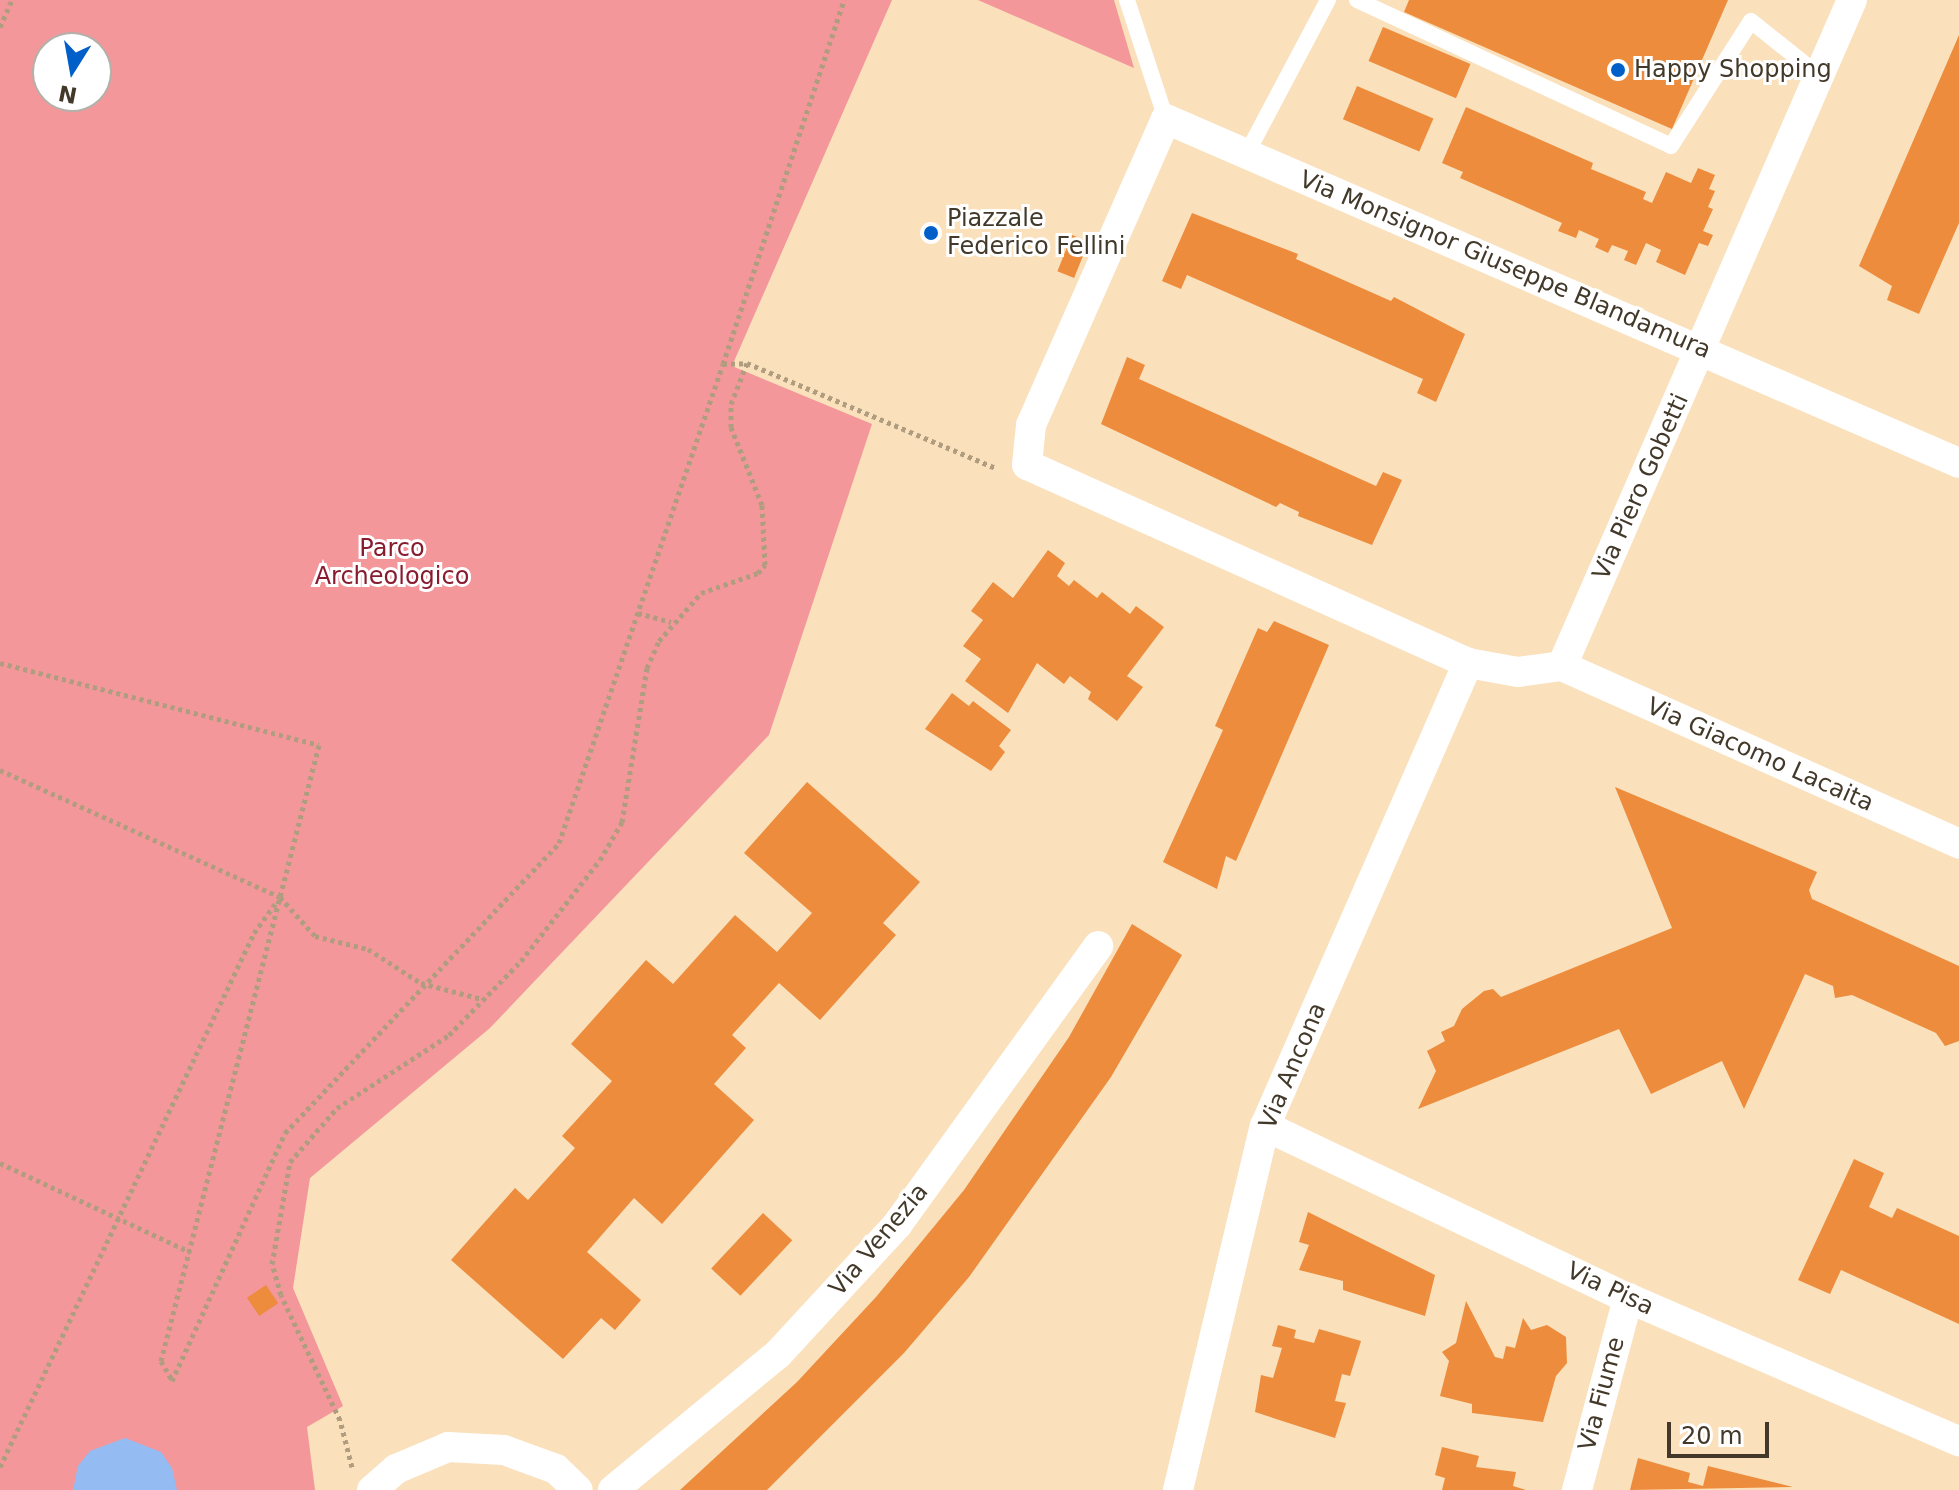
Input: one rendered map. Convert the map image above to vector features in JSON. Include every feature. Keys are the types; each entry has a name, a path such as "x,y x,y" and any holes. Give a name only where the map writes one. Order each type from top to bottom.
{"street":[{"name":"Via Piero Gobetti","path":"1562,666 1852,0"},
{"name":"Via Monsignor Giuseppe Blandamura","path":"1166,119 1959,463"},
{"path":"1166,119 1031,425 1027,465 1468,663 1518,672 1562,666"},
{"name":"Via Ancona","path":"1178,1490 1265,1126 1468,663"},
{"name":"Via Giacomo Lacaita","path":"1562,666 1959,844"},
{"name":"Via Venezia","path":"613,1490 778,1354 897,1225 1098,946"},
{"name":"Via Pisa","path":"1265,1126 1628,1298 1959,1441"},
{"name":"Via Fiume","path":"1577,1490 1628,1298"},
{"path":"363,1483 448,1447 504,1450 556,1469 578,1490"}],"lane":[{"path":"1127,0 1166,119"},
{"path":"1247,153 1328,0"},
{"path":"1357,0 1671,146 1751,21 1820,76"}],"path":[{"path":"0,27 12,0"},
{"path":"0,663 319,745 161,1361 172,1381 285,1133 421,983 559,843 844,0"},
{"path":"723,364 747,363 997,469 1027,465"},
{"path":"363,1483 340,1420 281,1295 272,1264 290,1162 337,1108 449,1035 521,961 600,860 622,822 647,668 671,622 701,593 758,573 765,565 762,505 731,427 731,404 747,363"},
{"path":"638,613 671,622"},
{"path":"0,770 280,897 315,936 368,949 421,983 483,999"},
{"path":"0,1467 254,933 280,897"},
{"path":"0,1163 190,1252"}],"green space":[{"name":"Parco Archeologico","path":"0,0 892,0 732,366 872,424 769,735 490,1028 310,1178 293,1288 343,1406 307,1427 315,1490 0,1490"},
{"path":"978,0 1114,0 1134,68"}],"water":[{"path":"125,1438 161,1452 172,1468 177,1490 73,1490 78,1466 90,1451"}],"building":[{"name":"Happy Shopping","path":"1409,0 1728,0 1672,129 1404,12"},
{"path":"1383,27 1470,64 1456,98 1369,61"},
{"path":"1959,35 1959,223 1919,314 1887,300 1892,286 1859,266"},
{"path":"1357,86 1433,118 1419,152 1343,119"},
{"path":"1466,107 1593,163 1591,169 1646,192 1643,199 1652,203 1666,172 1691,183 1698,168 1715,175 1709,189 1715,191 1708,207 1713,209 1703,231 1713,235 1708,246 1699,243 1685,275 1656,262 1661,250 1646,243 1636,265 1624,260 1628,251 1612,245 1608,253 1595,247 1599,239 1579,230 1576,238 1558,231 1562,223 1460,178 1463,172 1442,163"},
{"path":"1192,213 1298,254 1296,259 1391,301 1394,297 1465,334 1436,402 1417,393 1423,379 1187,275 1181,289 1162,281"},
{"path":"1072,235 1089,242 1074,278 1057,271"},
{"path":"1127,357 1145,365 1139,379 1376,486 1383,472 1402,480 1372,545 1298,516 1299,512 1280,503 1276,507 1101,424"},
{"path":"1048,550 1065,563 1057,576 1069,586 1074,580 1097,598 1102,592 1130,614 1136,606 1164,627 1127,676 1143,687 1117,721 1088,699 1091,692 1070,676 1064,684 1037,663 1008,713 965,681 981,659 963,646 983,620 971,611 993,582 1013,598"},
{"path":"1274,621 1329,645 1236,861 1226,856 1217,889 1163,862 1223,730 1215,726 1258,628 1267,632"},
{"path":"952,693 969,706 973,701 1011,730 999,746 1005,752 991,771 925,729"},
{"path":"807,782 920,882 883,923 896,935 820,1020 779,983 732,1035 746,1048 714,1084 754,1120 662,1224 634,1198 587,1252 641,1300 615,1330 601,1318 563,1359 451,1260 515,1188 528,1200 575,1148 562,1136 612,1081 571,1044 646,960 673,984 735,915 777,952 812,913 744,853"},
{"path":"1615,787 1817,872 1809,890 1812,899 1959,966 1959,1041 1945,1046 1936,1033 1852,995 1835,998 1833,986 1805,974 1744,1109 1722,1061 1651,1094 1619,1029 1418,1109 1436,1071 1427,1051 1445,1041 1441,1032 1454,1026 1462,1009 1484,991 1493,989 1501,997 1672,928"},
{"path":"1132,924 1182,955 1111,1077 969,1277 904,1353 767,1490 680,1490 797,1382 876,1297 964,1190 1069,1037"},
{"path":"1854,1159 1884,1173 1869,1207 1892,1218 1897,1208 1959,1236 1959,1324 1841,1270 1830,1294 1798,1280"},
{"path":"1308,1212 1435,1275 1425,1316 1343,1290 1343,1281 1299,1270 1309,1245 1299,1242"},
{"path":"763,1213 792,1240 740,1296 711,1269"},
{"path":"266,1285 278,1303 259,1316 247,1298"},
{"path":"1466,1301 1495,1357 1503,1359 1506,1346 1515,1348 1523,1318 1531,1330 1547,1325 1566,1337 1567,1363 1556,1376 1543,1422 1472,1413 1472,1404 1440,1396 1449,1361 1442,1352 1456,1343"},
{"path":"1278,1325 1296,1330 1294,1338 1314,1343 1319,1329 1361,1341 1350,1376 1342,1374 1335,1401 1346,1403 1335,1438 1255,1412 1261,1375 1273,1378 1282,1348 1272,1346"},
{"path":"1442,1447 1479,1456 1476,1467 1516,1472 1513,1486 1526,1490 1442,1490 1445,1478 1435,1475"},
{"path":"1638,1458 1690,1473 1688,1482 1703,1486 1708,1466 1793,1487 1630,1490"}],"place":[{"name":"Happy Shopping","path":"1618,70"},
{"name":"Piazzale Federico Fellini","path":"931,233"}]}
